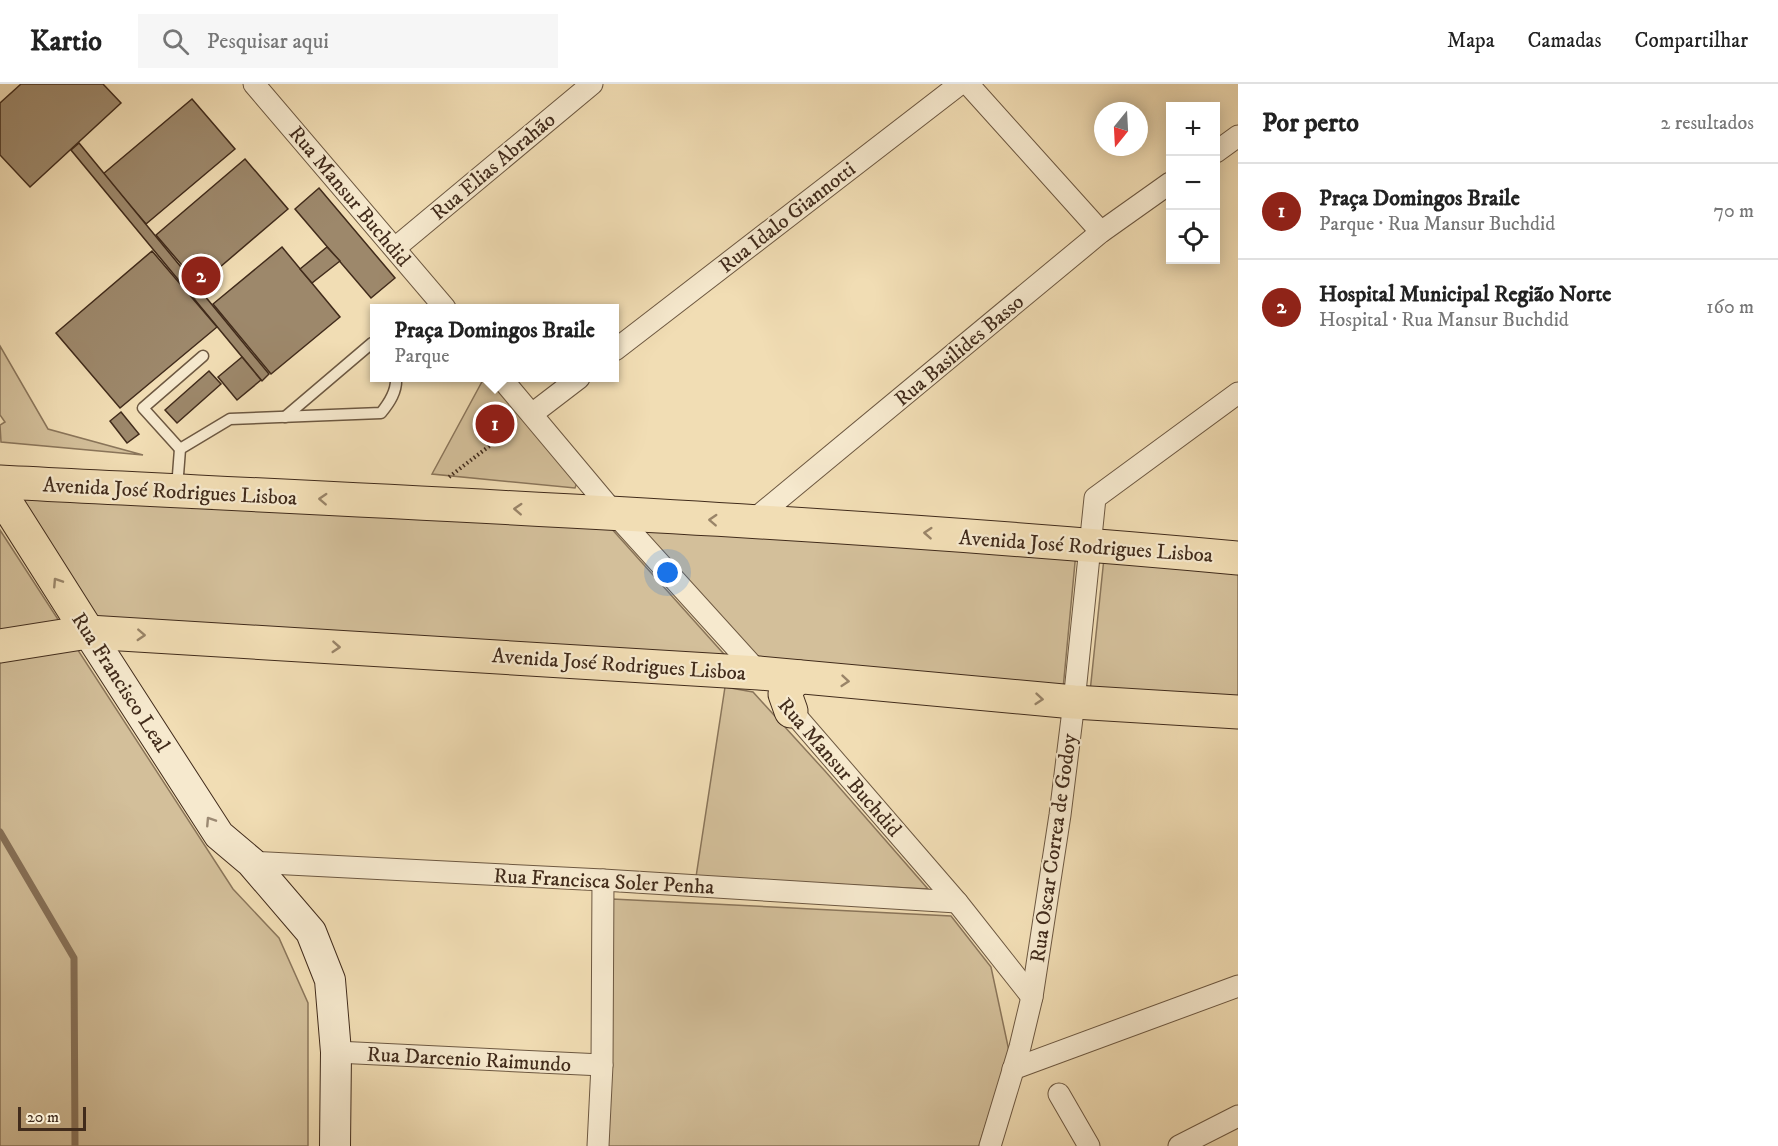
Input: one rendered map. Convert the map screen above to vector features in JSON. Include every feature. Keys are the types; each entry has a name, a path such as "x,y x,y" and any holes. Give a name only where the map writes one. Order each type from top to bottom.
{"main road":[{"name":"Avenida José Rodrigues Lisboa","path":"0,482 751,522 1091,544 1238,558"},
{"name":"Rua Francisco Leal","path":"0,493 88,632"},
{"name":"Avenida José Rodrigues Lisboa","path":"0,646 88,632 759,673 1074,702 1238,712"},
{"path":"791,711 785,694 789,685 799,677"}],"street":[{"name":"Rua Mansur Buchdid","path":"254,84 441,304"},
{"name":"Rua Elias Abrahão","path":"395,248 592,84"},
{"name":"Rua Idalo Giannotti","path":"619,347 960,84"},
{"path":"968,84 1101,232"},
{"path":"1220,149 1238,136"},
{"name":"Rua Basilides Basso","path":"751,522 1101,232 1166,186"},
{"name":"Rua Mansur Buchdid","path":"504,382 615,514 759,673 957,902 1032,997"},
{"path":"532,414 574,382"},
{"name":"Rua Oscar Correa de Godoy","path":"990,1146 1032,997 1060,815 1095,498 1238,393"},
{"name":"Rua Francisco Leal","path":"88,632 219,835 251,862 311,932 330,980 336,1052 335,1146"},
{"name":"Rua Francisca Soler Penha","path":"251,862 603,880 957,902"},
{"path":"598,1146 602,1065 603,880"},
{"path":"1013,1069 1238,986"},
{"name":"Rua Darcenio Raimundo","path":"336,1052 602,1065"},
{"path":"1059,1094 1089,1146"},
{"path":"1179,1146 1238,1116"}],"lane":[{"path":"285,417 370,345"},
{"path":"176,491 180,449 143,408 203,356"},
{"path":"180,449 230,419 381,413 393,394 397,382"}],"path":[{"path":"414,504 532,414"}],"shaded area":[{"path":"0,346 48,429 143,455 1,442 0,425 5,422 0,415"},
{"path":"482,382 493,382 579,477 575,488 432,474"},
{"path":"16,499 610,527 731,662 95,621"},
{"path":"638,525 1076,552 1063,689 761,660"},
{"path":"0,530 233,889 279,938 308,1003 308,1146 0,1146"},
{"path":"1104,558 1238,569 1238,703 1090,692"},
{"path":"725,687 753,692 928,889 696,877"},
{"path":"612,899 951,916 991,967 1009,1051 979,1146 603,1146"}],"building":[{"path":"21,84 103,84 121,103 30,187 0,155 0,103"},
{"path":"192,99 235,149 146,224 103,174"},
{"path":"79,143 269,374 262,381 71,150"},
{"path":"245,159 288,209 199,285 156,235"},
{"path":"319,188 395,278 371,298 295,209"},
{"path":"282,247 340,317 271,374 213,304"},
{"path":"327,247 340,261 312,283 300,269"},
{"path":"152,251 217,327 120,408 56,333"},
{"path":"242,357 261,380 237,400 218,377"},
{"path":"209,371 221,384 177,423 165,410"},
{"path":"121,412 139,434 127,443 110,421"}],"waterway":[{"path":"0,832 74,958 75,1146"}],"place":[{"name":"Hospital Municipal Região Norte","path":"201,276"},
{"name":"Praça Domingos Braile","path":"495,424"}]}
